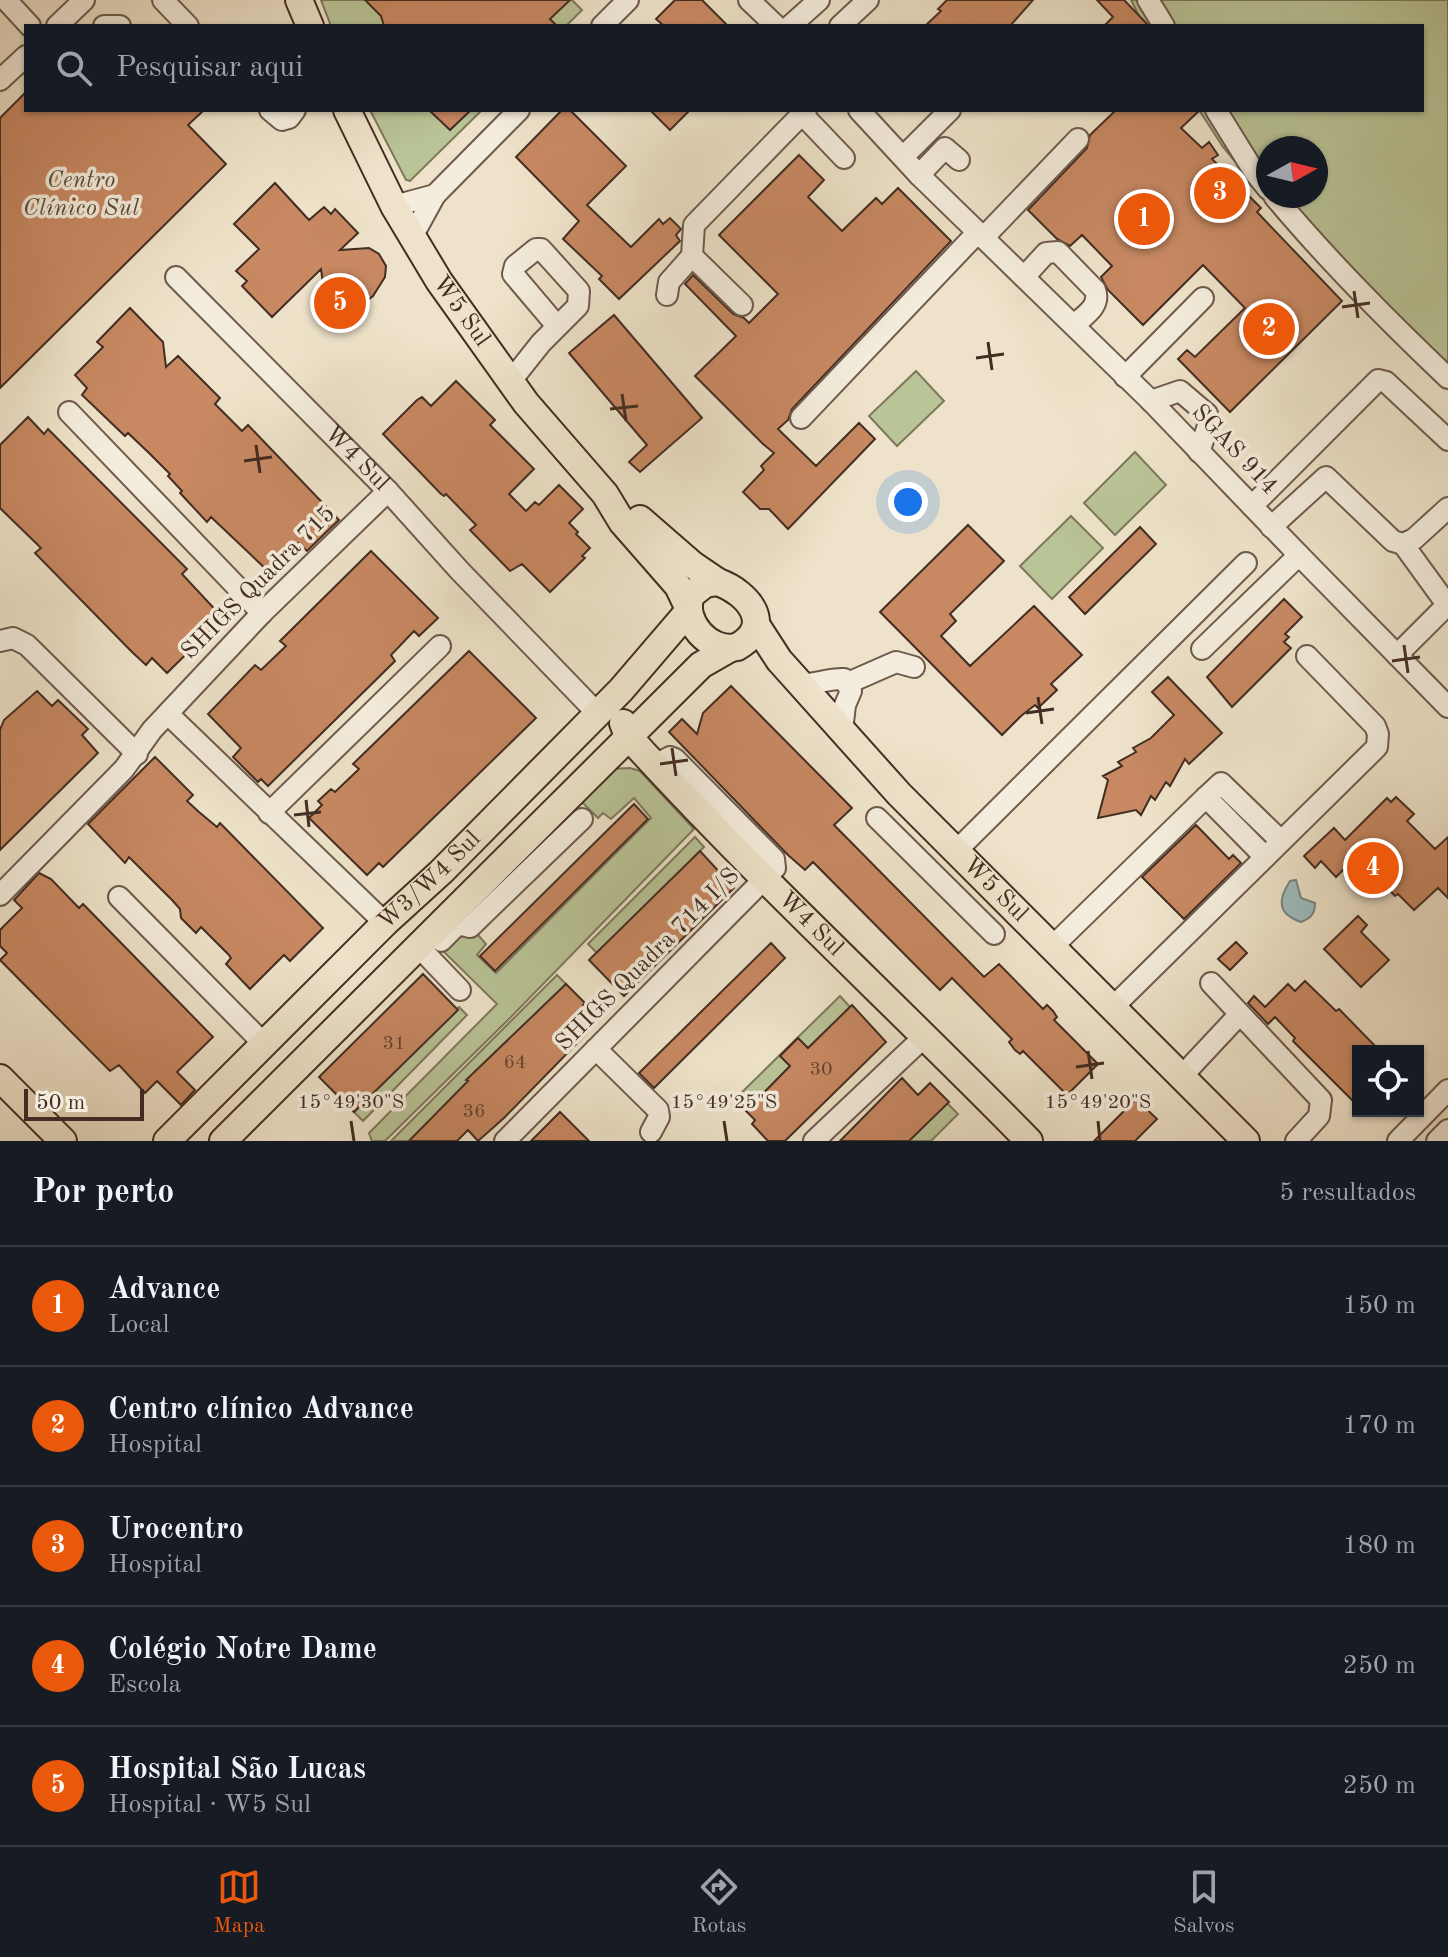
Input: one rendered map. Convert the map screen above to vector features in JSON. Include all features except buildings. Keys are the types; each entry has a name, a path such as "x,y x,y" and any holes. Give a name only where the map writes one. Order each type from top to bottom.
{"main road":[{"path":"299,0 309,24"},
{"name":"W5 Sul","path":"348,112 394,206 439,281 510,382 605,494 622,522 678,586 687,609"},
{"name":"W5 Sul","path":"605,494 621,503 718,582"},
{"path":"718,582 737,591 748,601 757,626 744,643 729,649 709,640 693,624 687,609 691,595 718,582"},
{"name":"W3/W4 Sul","path":"167,1141 598,714 687,609"},
{"name":"W5 Sul","path":"757,626 779,660 842,731 1111,1009 1246,1141"},
{"name":"W3/W4 Sul","path":"223,1141 423,951 467,899 701,665 729,649"},
{"path":"621,690 622,715 628,736"},
{"name":"W4 Sul","path":"628,736 763,880 1029,1141"},
{"path":"606,759 630,754 641,756 655,765"},
{"path":"441,872 467,899"},
{"path":"0,1078 63,1141"},
{"path":"215,1093 243,1122"}],"street":[{"path":"6,0 28,24"},
{"path":"163,0 186,24"},
{"path":"604,24 628,0"},
{"path":"749,0 774,24"},
{"path":"792,24 819,0"},
{"path":"842,24 868,0"},
{"path":"1148,0 1163,24"},
{"path":"59,24 76,2"},
{"path":"0,80 24,58"},
{"path":"272,112 282,120 294,112"},
{"path":"412,237 435,195 517,112"},
{"path":"667,295 669,282 692,256 694,225 804,112 844,158"},
{"name":"SGAS 914","path":"861,112 919,175 1151,401 1448,707"},
{"path":"903,157 948,112"},
{"path":"1217,112 1256,174"},
{"path":"801,418 1078,139"},
{"path":"919,175 945,148 959,160"},
{"path":"394,206 435,195"},
{"path":"1284,208 1373,306 1448,378"},
{"path":"1024,277 1046,253 1058,252 1095,290 1097,296 1097,303 1074,325"},
{"path":"692,256 742,305"},
{"name":"W4 Sul","path":"176,277 388,491 459,570 598,714"},
{"path":"1125,377 1203,298"},
{"path":"510,382 557,326"},
{"path":"1252,506 1378,380 1386,382 1448,440"},
{"path":"1151,401 1180,391 1207,414 1208,426 1199,452"},
{"path":"69,412 262,613"},
{"path":"1303,454 1393,541 1403,544 1448,606 1397,655"},
{"path":"1271,527 1326,477"},
{"name":"SHIGS Quadra 715","path":"0,895 137,754 152,730 262,613 388,491"},
{"path":"1403,544 1414,539 1448,508"},
{"path":"1202,649 1299,555"},
{"path":"956,851 1246,563"},
{"path":"0,641 13,638 27,645 137,754"},
{"path":"269,813 440,646"},
{"path":"1111,1009 1377,747 1379,741 1375,726 1307,656"},
{"path":"848,683 896,662 914,667"},
{"path":"801,684 813,685 836,679 844,679 848,683 851,691 845,705 842,731"},
{"path":"168,714 385,923"},
{"path":"1051,948 1221,783 1281,841"},
{"path":"1206,797 1265,857"},
{"path":"877,818 994,934"},
{"path":"460,990 423,951 458,924 470,927 582,819"},
{"name":"SHIGS Quadra 714 I/S","path":"505,1141 763,880"},
{"path":"119,897 264,1044"},
{"path":"1211,983 1321,1100 1319,1116 1296,1141"},
{"path":"1181,1077 1239,1015"},
{"path":"814,1141 925,1036"},
{"path":"596,1049 658,1110 659,1117 651,1132"},
{"path":"1398,1141 1448,1090"},
{"path":"1437,1141 1448,1130"}],"green space":[{"path":"321,0 572,0 582,10 568,24 330,24"},
{"path":"1131,0 1448,0 1448,389 1317,261 1273,208 1328,208 1328,136 1256,136 1256,187 1223,147 1200,112 1424,112 1424,24 1143,24"},
{"path":"371,112 480,112 410,181 406,180"},
{"path":"916,371 944,401 897,446 869,416"},
{"path":"1135,452 1166,485 1115,535 1084,503"},
{"path":"1071,516 1103,548 1052,599 1020,566"},
{"path":"609,769 640,771 694,829 385,1141 372,1141 369,1133 497,1004 440,948 465,920 486,944 477,955 496,973 651,818 634,798 611,819 603,813 598,818 574,794"},
{"path":"695,837 704,847 599,955 588,944"},
{"path":"557,975 566,984 409,1141 391,1141"},
{"path":"840,996 850,1007 747,1109 736,1098"},
{"path":"459,1007 467,1015 363,1121 354,1112"},
{"path":"947,1103 958,1114 931,1141 909,1141"}],"water":[{"path":"1296,880 1301,898 1315,903 1312,915 1301,922 1288,915 1282,906 1286,888 1290,881"}],"place":[{"name":"Urocentro","path":"1220,193"},
{"name":"Advance","path":"1144,219"},
{"name":"Hospital São Lucas","path":"340,303"},
{"name":"Centro clínico Advance","path":"1269,329"},
{"name":"Colégio Notre Dame","path":"1373,868"}],"park label":[{"name":"Centro Clínico Sul","path":"81,195"}]}
